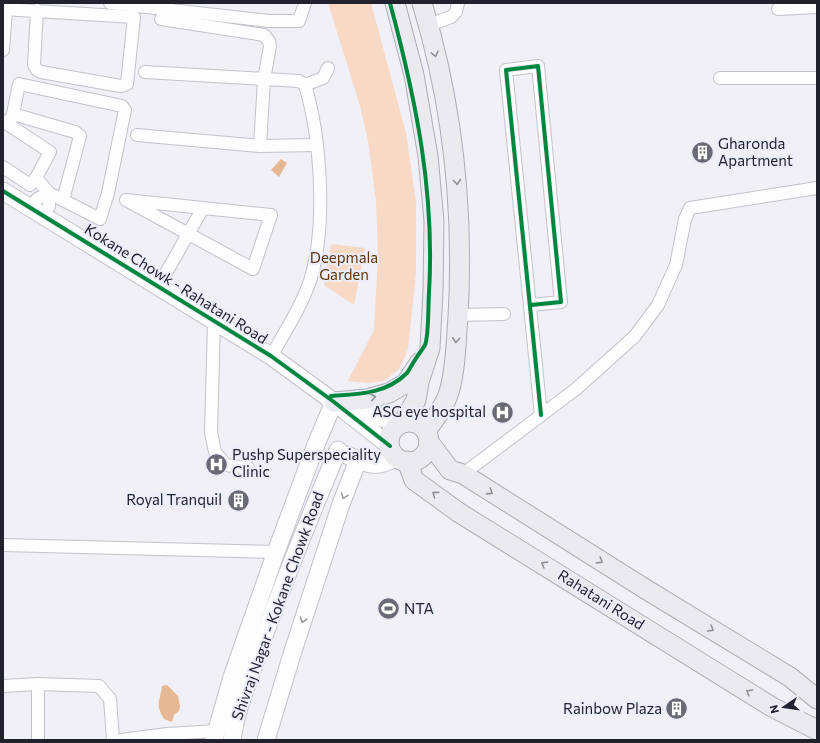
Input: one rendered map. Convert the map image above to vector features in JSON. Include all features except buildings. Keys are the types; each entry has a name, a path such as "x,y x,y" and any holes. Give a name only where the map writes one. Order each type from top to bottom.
{"main road":[{"path":"395,3 414,75 428,156 434,221 433,291 430,348 419,382 416,400 401,424 391,434 398,455 414,461 424,455 428,449 428,437 449,393 456,351 460,220 454,152 439,69 429,25 422,3"},
{"path":"334,402 378,397 406,383 430,348"},
{"path":"401,424 418,424 450,470 463,474 647,590 790,677 817,699"},
{"name":"Rahatani Road","path":"398,455 414,480 458,512 812,728"}],"street":[{"path":"110,3 180,7 269,21 300,21 305,3"},
{"path":"429,25 451,17 456,12 458,3"},
{"path":"778,9 817,7"},
{"path":"3,50 5,9 37,10 134,17 127,84 121,86 41,72 37,70 34,65 37,10"},
{"path":"161,19 264,35 269,41 270,46 264,80 260,146"},
{"path":"531,306 561,302 538,66 506,70 541,415"},
{"path":"305,85 323,78 328,68"},
{"path":"145,72 298,81 305,85 316,145 320,222 318,246 310,281 294,316 270,356"},
{"path":"720,78 817,78"},
{"path":"8,120 20,84 122,106 125,110 108,193 100,219 49,192 36,178"},
{"path":"3,167 30,185 36,178 50,152 8,120"},
{"path":"8,120 75,132 80,136 63,200"},
{"path":"137,135 260,146 316,145"},
{"path":"463,474 576,388 636,336 658,306 676,265 685,219 690,208 817,188"},
{"name":"Kokane Chowk - Rahatani Road","path":"3,191 270,356 334,402"},
{"path":"37,212 49,206 49,192"},
{"path":"126,200 203,208 271,215 253,269 126,200"},
{"path":"158,287 203,208"},
{"path":"458,315 504,314"},
{"path":"214,322 210,416 212,441 215,452 226,465 248,468"},
{"path":"334,402 401,424"},
{"path":"317,442 358,460 376,465 384,464 398,455 334,402"},
{"name":"Shivraj Nagar - Kokane Chowk Road","path":"215,736 232,677 276,552 317,442 334,402"},
{"name":"Shivraj Nagar - Kokane Chowk Road","path":"232,740 235,721 265,634 303,532 338,450"},
{"name":"Shivraj Nagar - Kokane Chowk Road","path":"266,740 300,629 341,504 358,460"},
{"path":"3,545 276,552"},
{"path":"3,686 38,684 99,686 110,699 113,740"},
{"path":"38,684 38,740"},
{"path":"121,740 167,734 215,736"},
{"path":"179,740 215,736"}],"green space":[{"path":"328,3 371,3 406,133 416,203 416,273 408,349 400,368 384,381 367,383 348,381 374,330 378,255 376,201 368,140 360,106"},
{"name":"Deepmala Garden","path":"331,244 365,248 354,305 324,285"}],"shaded area":[{"path":"281,159 287,163 279,177 271,170"},
{"path":"167,685 178,696 180,706 179,711 174,715 172,722 164,719 159,706 162,686"}],"cycle path":[{"path":"331,396 372,392 399,380 407,373 425,345 427,335 430,256 429,219 422,146 408,75 390,3"},
{"path":"531,305 561,302 538,66 506,70 541,415"},
{"path":"3,191 271,356 334,402 390,446"}],"place":[{"name":"Gharonda Apartment","path":"703,153"},
{"name":"ASG eye hospital","path":"502,412"},
{"name":"Pushp Superspeciality Clinic","path":"216,464"},
{"name":"Royal Tranquil","path":"238,500"},
{"name":"NTA","path":"389,609"},
{"name":"Rainbow Plaza","path":"677,709"}]}
